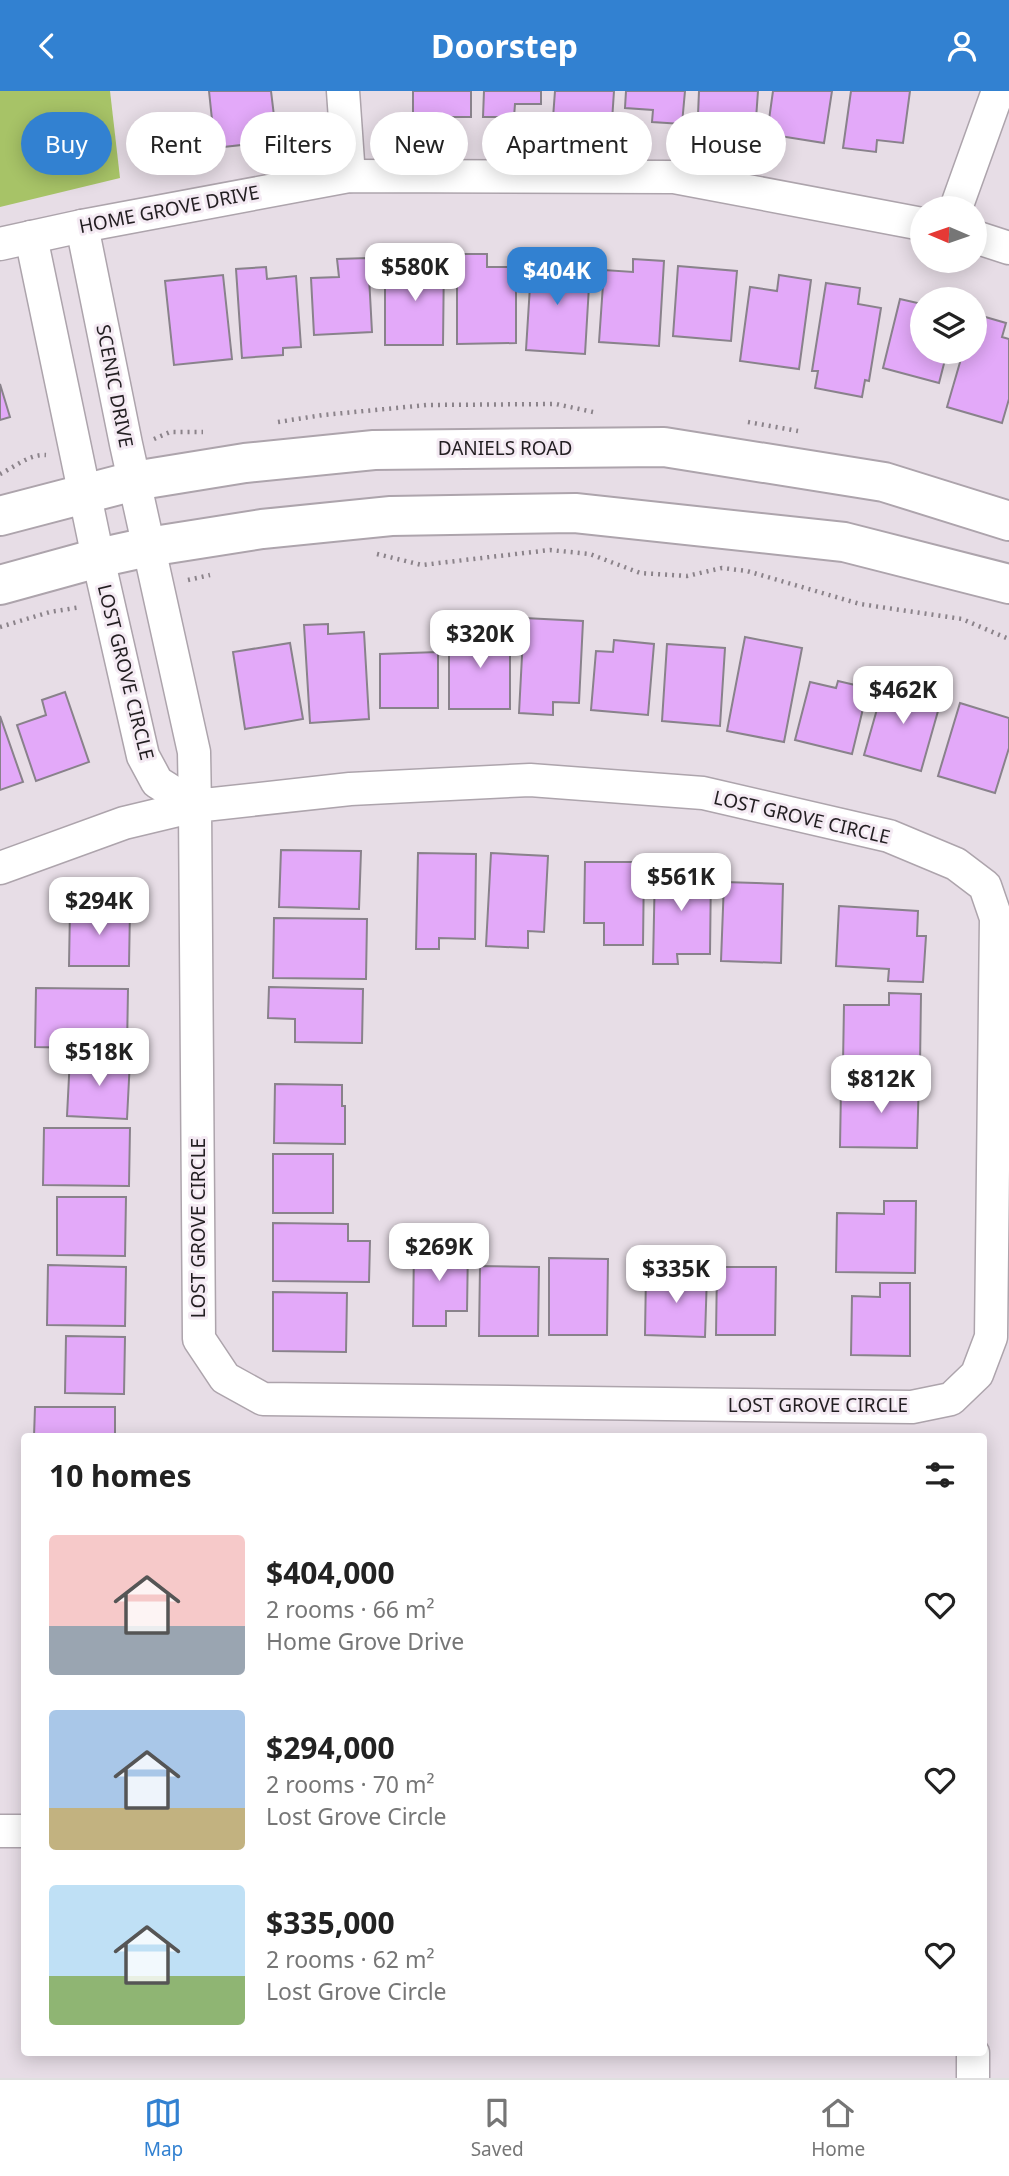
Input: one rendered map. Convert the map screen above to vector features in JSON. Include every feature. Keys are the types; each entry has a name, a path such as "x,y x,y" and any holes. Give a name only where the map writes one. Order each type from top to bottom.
{"main road":[{"name":"DANIELS ROAD","path":"0,516 134,481 245,463 374,450 664,447 884,482 1009,521"},
{"path":"0,585 148,547 262,529 391,516 575,513 844,542 1009,584"}],"street":[{"path":"343,91 349,176"},
{"path":"960,196 998,91"},
{"name":"HOME GROVE DRIVE","path":"0,244 349,176 674,177 910,222"},
{"name":"SCENIC DRIVE","path":"82,226 148,547"},
{"path":"31,237 98,558"},
{"path":"987,241 1009,248"},
{"name":"LOST GROVE CIRCLE","path":"98,558 143,756 157,782 195,806 350,789 530,780 703,793 889,836 956,864 985,886 996,918 991,1337 977,1374 951,1399 912,1408 263,1399 225,1378 199,1339 195,806 194,752 148,547"},
{"path":"0,868 124,823 195,806"},
{"path":"0,1831 21,1831"},
{"path":"973,2056 973,2078"}],"path":[{"path":"369,555 382,554 422,565 550,550 590,554 640,573 687,576 722,568 747,572 860,604 962,619 1009,639"},
{"path":"158,588 222,572"},
{"path":"0,627 50,612 108,600"}],"green space":[{"path":"0,91 110,91 120,178 0,207"}],"building":[{"path":"209,91 271,91 274,112 240,112 240,145 226,147 226,112 211,112"},
{"path":"413,91 471,91 471,117 468,117 468,112 413,112"},
{"path":"484,91 541,91 541,104 515,104 514,112 483,112"},
{"path":"555,91 614,91 613,112 553,112"},
{"path":"626,91 685,91 683,112 666,112 666,123 652,122 653,110 625,108"},
{"path":"699,91 758,91 756,112 698,112"},
{"path":"773,91 832,91 824,143 786,137 786,112 770,112"},
{"path":"851,91 910,91 903,143 877,140 876,152 843,148"},
{"path":"457,254 487,254 487,267 516,267 516,343 457,344"},
{"path":"532,254 562,256 561,268 590,269 585,354 526,350"},
{"path":"410,255 444,255 443,345 385,345 385,269 410,269"},
{"path":"368,258 372,332 314,335 311,278 339,277 337,259"},
{"path":"633,259 664,261 659,346 599,342 604,270 633,272"},
{"path":"678,266 737,271 731,341 673,336"},
{"path":"266,267 267,279 296,276 301,347 283,348 283,355 242,358 236,269"},
{"path":"223,275 232,359 174,365 165,281"},
{"path":"779,275 811,280 799,369 740,361 750,287 777,291"},
{"path":"826,283 860,288 858,304 881,308 869,381 865,380 862,397 815,388 818,371 812,371"},
{"path":"900,299 910,301 910,364 944,364 939,383 883,368"},
{"path":"987,317 1006,323 1002,337 1009,339 1009,399 1002,423 947,407 960,364 987,364"},
{"path":"0,384 10,417 0,420"},
{"path":"524,618 583,621 579,703 553,702 553,715 519,713"},
{"path":"328,624 328,634 364,632 369,719 310,723 304,625"},
{"path":"449,631 510,631 510,709 449,709"},
{"path":"745,637 802,648 784,742 727,731"},
{"path":"614,640 654,644 648,715 591,710 596,651 613,652"},
{"path":"290,643 303,719 245,729 233,652"},
{"path":"667,644 725,648 720,726 662,721"},
{"path":"438,652 438,708 380,708 380,654"},
{"path":"838,681 868,688 852,754 795,740 810,682 836,688"},
{"path":"885,681 942,697 921,771 864,755"},
{"path":"65,692 89,762 36,781 17,725 46,715 42,700"},
{"path":"960,703 1009,718 1009,748 995,793 938,776"},
{"path":"0,716 23,782 0,790"},
{"path":"281,850 361,851 359,909 279,907"},
{"path":"418,853 476,854 475,939 439,938 439,949 416,949"},
{"path":"491,853 548,856 544,932 528,931 528,948 486,946"},
{"path":"585,862 644,862 643,945 604,945 604,923 584,923"},
{"path":"655,868 711,868 710,954 677,954 678,964 653,964"},
{"path":"724,882 783,884 781,963 721,961"},
{"path":"839,906 918,911 917,936 926,936 923,982 888,981 889,969 836,966"},
{"path":"70,908 130,909 129,966 69,966"},
{"path":"274,918 367,919 366,979 273,978"},
{"path":"269,987 363,989 362,1043 295,1042 295,1019 268,1018"},
{"path":"36,988 128,989 127,1049 35,1047"},
{"path":"889,993 921,994 920,1065 843,1064 844,1005 889,1005"},
{"path":"70,1057 130,1060 127,1119 67,1116"},
{"path":"888,1076 919,1077 917,1148 840,1147 841,1088 887,1089"},
{"path":"275,1084 342,1085 345,1144 274,1143"},
{"path":"44,1128 130,1128 129,1186 43,1185"},
{"path":"273,1154 333,1154 333,1213 273,1213"},
{"path":"57,1197 126,1197 125,1256 57,1255"},
{"path":"884,1201 916,1201 915,1273 836,1272 837,1213 884,1214"},
{"path":"273,1223 348,1224 348,1241 370,1241 369,1282 273,1281"},
{"path":"414,1245 468,1245 467,1311 446,1311 446,1326 413,1326"},
{"path":"549,1258 608,1259 607,1335 549,1335"},
{"path":"48,1265 126,1267 125,1326 47,1325"},
{"path":"480,1266 539,1267 538,1336 479,1336"},
{"path":"717,1267 776,1267 775,1335 716,1335"},
{"path":"646,1273 707,1274 705,1337 645,1335"},
{"path":"880,1283 910,1283 910,1356 851,1355 852,1296 880,1297"},
{"path":"273,1292 347,1293 346,1352 273,1351"},
{"path":"66,1336 125,1337 124,1394 65,1393"},
{"path":"35,1407 115,1407 115,1433 34,1433"}]}
